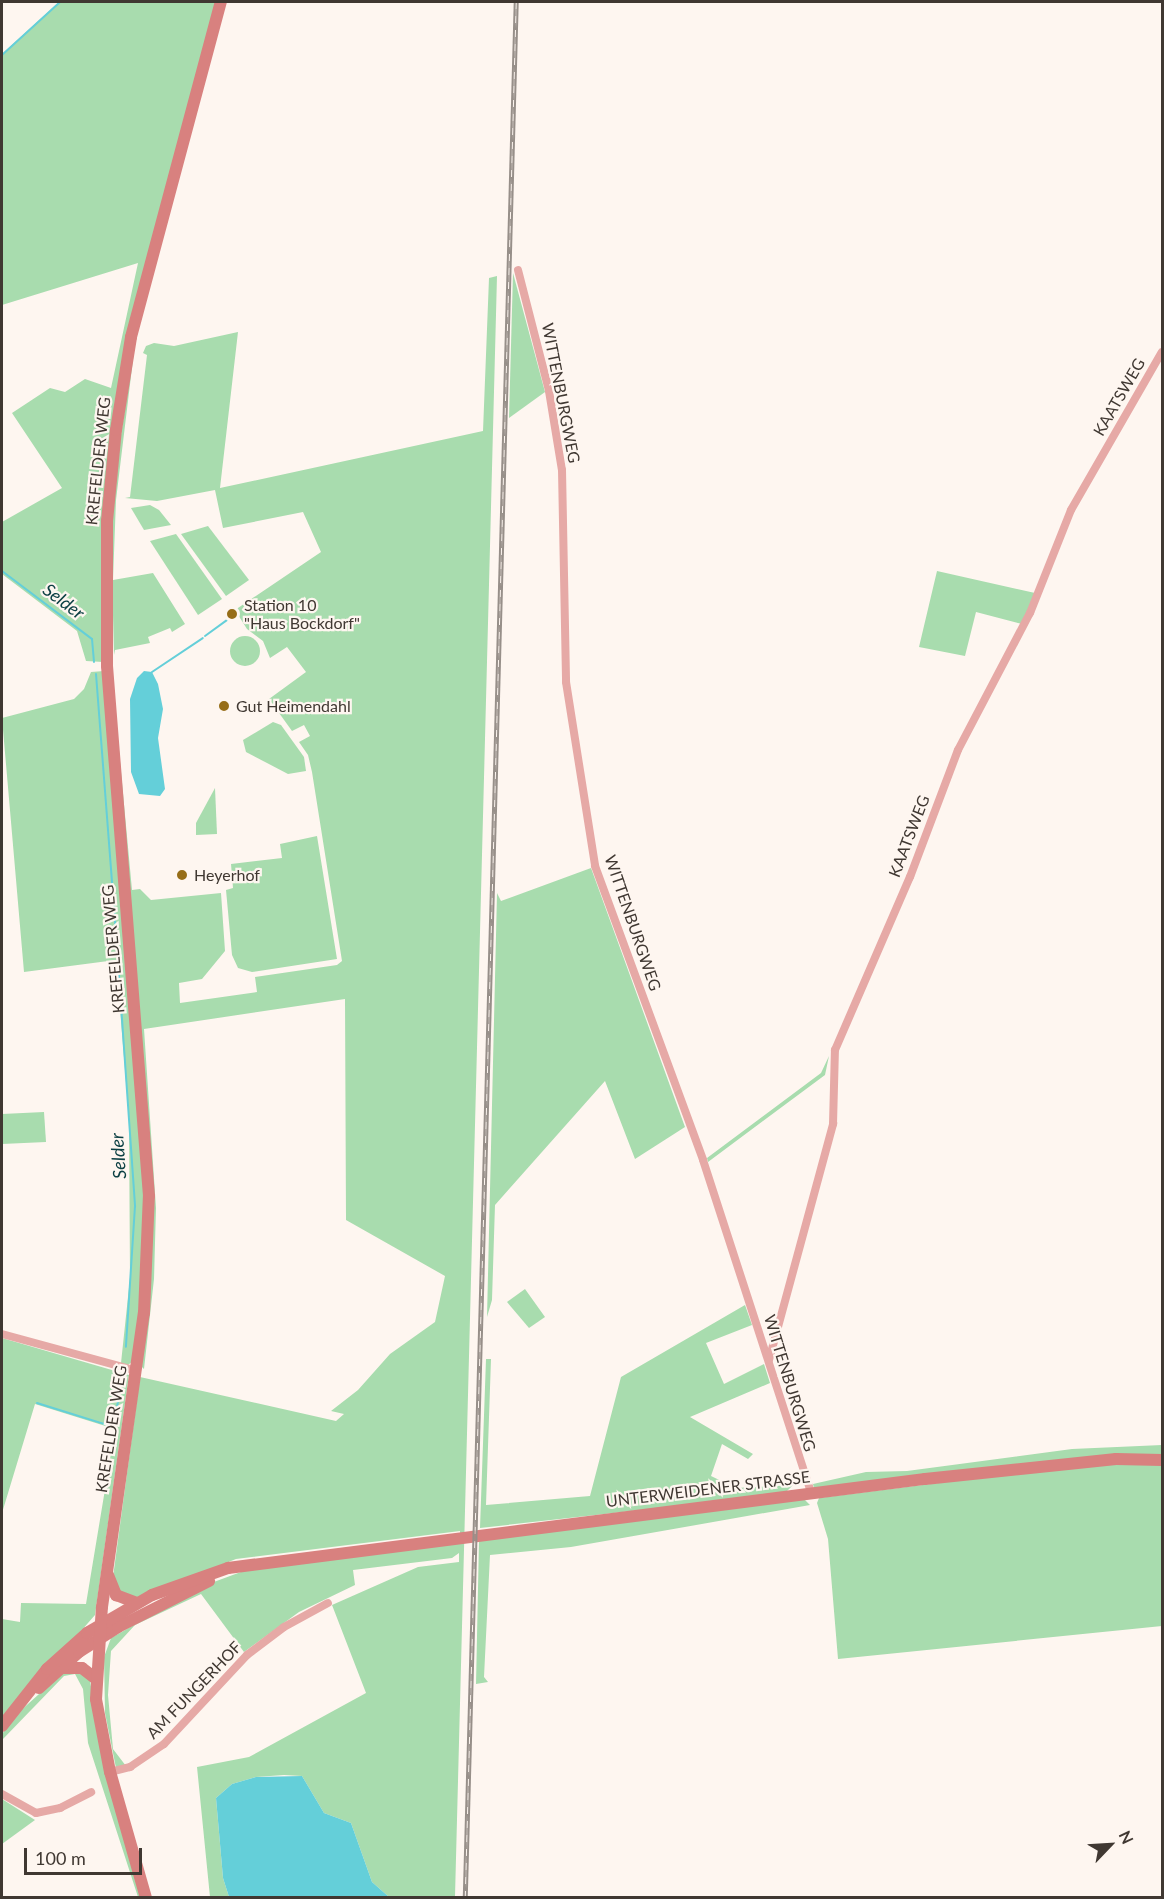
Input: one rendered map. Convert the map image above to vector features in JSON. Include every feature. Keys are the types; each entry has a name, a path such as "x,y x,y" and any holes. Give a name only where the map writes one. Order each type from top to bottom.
{"street":[{"name":"KREFELDER WEG","path":"146,1898 101,1738 96,1679 106,1571 136,1371 148,1255 149,1196 107,666 107,521 116,430 131,337 221,2"},
{"name":"WITTENBURGWEG","path":"518,270 549,391 562,470 566,682 594,866 703,1160 811,1493"},
{"name":"KAATSWEG","path":"768,1361 832,1124 835,1050 910,877 958,750 1030,613 1071,510 1162,352"},
{"path":"2,1334 136,1371"},
{"name":"UNTERWEIDENER STRASSE","path":"3,1724 47,1669 73,1644 100,1626 138,1603 188,1580 258,1563 811,1493 1116,1459 1162,1460"},
{"name":"UNTERWEIDENER STRASSE","path":"3,1724 61,1668 99,1640 187,1590 258,1563"},
{"path":"106,1571 116,1595 138,1603"},
{"name":"AM FUNGERHOF","path":"110,1772 130,1767 164,1744 247,1655 284,1627 328,1603"},
{"path":"61,1668 82,1668 96,1679"},
{"path":"2,1794 36,1813 60,1808 90,1792"}],"green space":[{"path":"59,2 217,2 117,391 103,662 86,661 77,631 2,574 2,522 62,488 12,413 50,388 65,392 85,379 111,388 138,263 2,305 2,54"},
{"path":"513,273 545,392 509,418"},
{"path":"497,276 455,1897 389,1897 372,1882 351,1823 324,1813 302,1776 284,1775 256,1777 232,1784 216,1798 223,1878 229,1897 210,1897 197,1767 249,1757 366,1693 332,1605 418,1567 459,1562 459,1553 452,1558 353,1570 355,1585 299,1612 244,1652 201,1594 135,1625 111,1651 108,1695 113,1749 126,1766 116,1768 105,1713 104,1657 111,1638 203,1586 249,1569 460,1542 460,1531 236,1559 137,1598 117,1592 113,1577 140,1377 336,1421 344,1414 331,1411 358,1390 390,1354 435,1322 445,1276 346,1220 345,999 144,1029 156,1208 154,1279 144,1369 141,1366 151,1278 112,675 132,890 140,889 151,900 221,893 225,951 202,979 179,983 180,1003 257,992 255,977 337,965 342,961 312,772 308,755 299,742 310,736 304,725 292,731 269,699 306,672 287,647 270,658 263,641 247,629 235,610 321,552 303,512 223,528 215,490 157,501 125,498 130,497 147,355 143,353 146,346 154,343 174,346 238,332 220,488 483,431 489,278"},
{"path":"135,343 116,500 113,580 153,573 185,624 172,632 170,628 148,637 150,643 115,650 114,655 111,536 116,467"},
{"path":"150,505 159,510 171,525 144,530 131,508"},
{"path":"208,526 249,580 226,596 181,534"},
{"path":"176,534 222,599 198,615 150,541"},
{"path":"937,571 1035,593 1022,624 976,612 965,656 919,647"},
{"path":"245,636 256,640 260,651 256,662 245,666 234,662 230,651 234,640"},
{"path":"104,671 145,1198 144,1267 133,1361 128,1365 121,1363 130,1278 129,1119 116,960 24,972 2,718 74,699 84,689 91,672"},
{"path":"273,722 281,725 304,757 306,771 288,774 246,752 243,740"},
{"path":"215,788 217,834 196,835 196,823"},
{"path":"317,836 337,959 252,972 238,968 232,955 226,890 233,888 231,864 282,858 280,844"},
{"path":"591,868 685,1127 635,1159 605,1081 495,1205 492,1300 487,1317 497,893 501,901"},
{"path":"829,1056 825,1075 708,1162 707,1158 821,1073"},
{"path":"44,1112 46,1142 2,1144 2,1114"},
{"path":"525,1289 545,1317 529,1328 507,1302"},
{"path":"745,1305 752,1325 706,1343 724,1384 764,1364 770,1383 690,1417 753,1454 748,1459 722,1444 711,1476 736,1488 793,1485 784,1494 480,1528 486,1359 491,1359 486,1505 590,1496 621,1377"},
{"path":"2,1338 129,1375 95,1615 2,1721 2,1619 20,1622 21,1603 86,1604 115,1429 35,1404 2,1513"},
{"path":"1162,1445 1162,1454 814,1488 813,1484 866,1472 907,1471 1072,1449"},
{"path":"1162,1462 1162,1626 838,1659 828,1539 817,1503 819,1498 1073,1466"},
{"path":"804,1499 810,1505 571,1547 490,1555 484,1677 488,1682 476,1684 479,1540"},
{"path":"69,1667 90,1679 97,1733 142,1897 138,1897 88,1743 83,1689 75,1674 64,1676 2,1740 2,1734 18,1713"},
{"path":"2,1799 35,1820 2,1844"}],"water":[{"path":"144,671 152,672 158,684 163,709 158,738 165,789 160,796 139,794 131,772 130,699 137,678"},
{"path":"302,1776 324,1813 351,1823 372,1882 389,1897 229,1897 223,1878 216,1798 232,1784 256,1777"}],"waterway":[{"name":"Selder","path":"2,55 60,2"},
{"name":"Selder","path":"2,571 92,639 94,662"},
{"path":"205,636 227,620"},
{"path":"152,672 203,638"},
{"name":"Selder","path":"96,674 117,948"},
{"name":"Selder","path":"118,962 135,1206 126,1347"},
{"name":"Selder","path":"37,1403 114,1427 121,1381"}],"railway":[{"path":"465,1898 516,2"}],"place":[{"name":"Station 10 \"Haus Bockdorf\"","path":"232,614"},
{"name":"Gut Heimendahl","path":"224,706"},
{"name":"Heyerhof","path":"182,875"}]}
